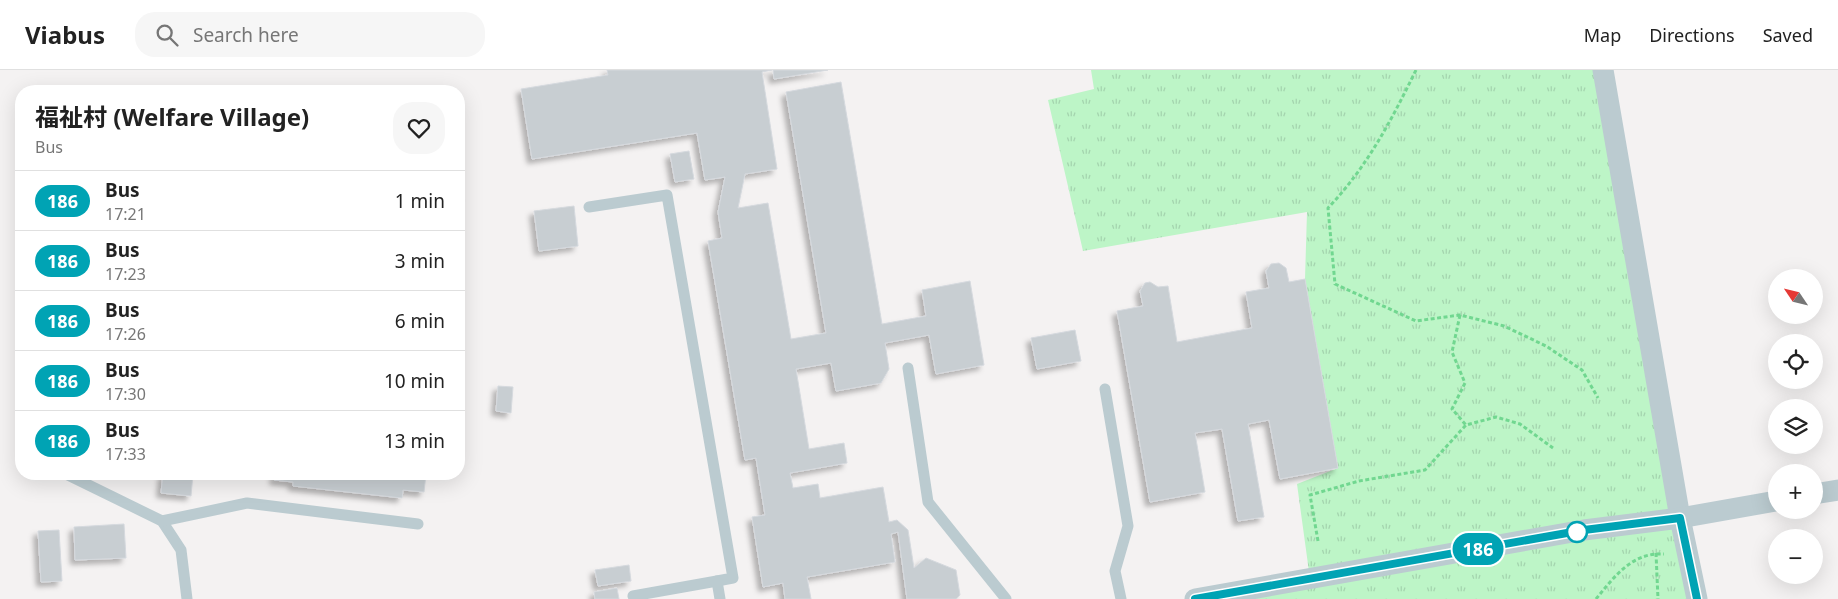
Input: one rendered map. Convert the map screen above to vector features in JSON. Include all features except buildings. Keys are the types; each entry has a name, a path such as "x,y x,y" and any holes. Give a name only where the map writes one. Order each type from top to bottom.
{"street":[{"path":"1603,70 1680,518 1697,599"},
{"path":"1823,492 1838,490"},
{"path":"1195,599 1584,530 1680,518 1768,502"}],"lane":[{"path":"589,207 667,195 733,578 633,596"},
{"path":"908,368 928,502 1006,599"},
{"path":"1105,389 1128,526 1115,571 1121,599"},
{"path":"78,480 162,521 181,550 187,599"},
{"path":"162,521 247,503 418,524"},
{"path":"717,581 720,599"}],"path":[{"path":"1416,70 1385,133 1350,185 1328,208 1335,284 1416,320 1460,315 1504,326 1546,346 1582,370 1598,398"},
{"path":"1460,315 1452,352 1466,383 1452,410 1466,424"},
{"path":"1318,541 1310,495 1359,481 1425,470 1466,424 1496,417 1520,424 1553,448"},
{"path":"1596,599 1623,569 1641,555 1656,553 1689,556"},
{"path":"1656,553 1658,599"}],"green space":[{"path":"1091,70 1603,70 1697,599 1199,599 1310,579 1297,484 1338,468 1305,279 1307,212 1083,251 1048,100 1094,89"}],"bus line":[{"name":"186","path":"1195,599 1584,530 1680,518 1697,599"}]}
